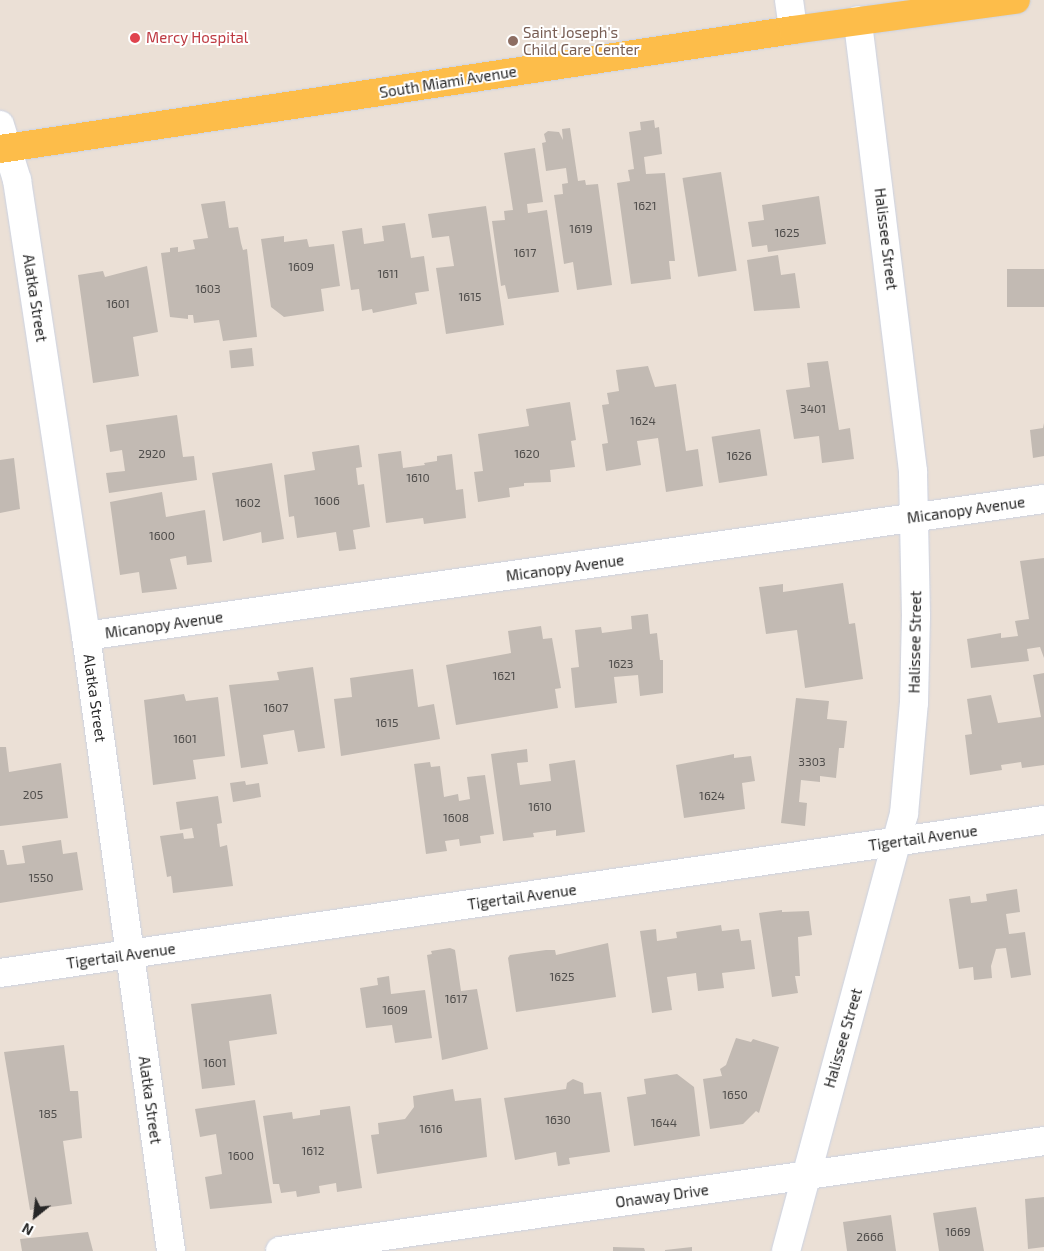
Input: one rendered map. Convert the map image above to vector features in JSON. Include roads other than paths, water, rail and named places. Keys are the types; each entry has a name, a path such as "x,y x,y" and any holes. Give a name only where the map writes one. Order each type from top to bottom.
{"main road":[{"name":"South Miami Avenue","path":"1,141 858,20 1016,0"}],"street":[{"path":"789,0 793,30"},
{"name":"Halissee Street","path":"786,1251 804,1175 897,842 906,802 913,713 916,518 907,402 858,20"},
{"name":"Alatka Street","path":"1,141 18,187 86,636 171,1251"},
{"name":"Micanopy Avenue","path":"86,636 1044,499"},
{"name":"Tigertail Avenue","path":"0,973 1044,820"},
{"name":"Onaway Drive","path":"280,1251 1044,1141"}],"place":[{"name":"Mercy Hospital","path":"135,38"},
{"name":"Saint Joseph's Child Care Center","path":"513,41"}]}
